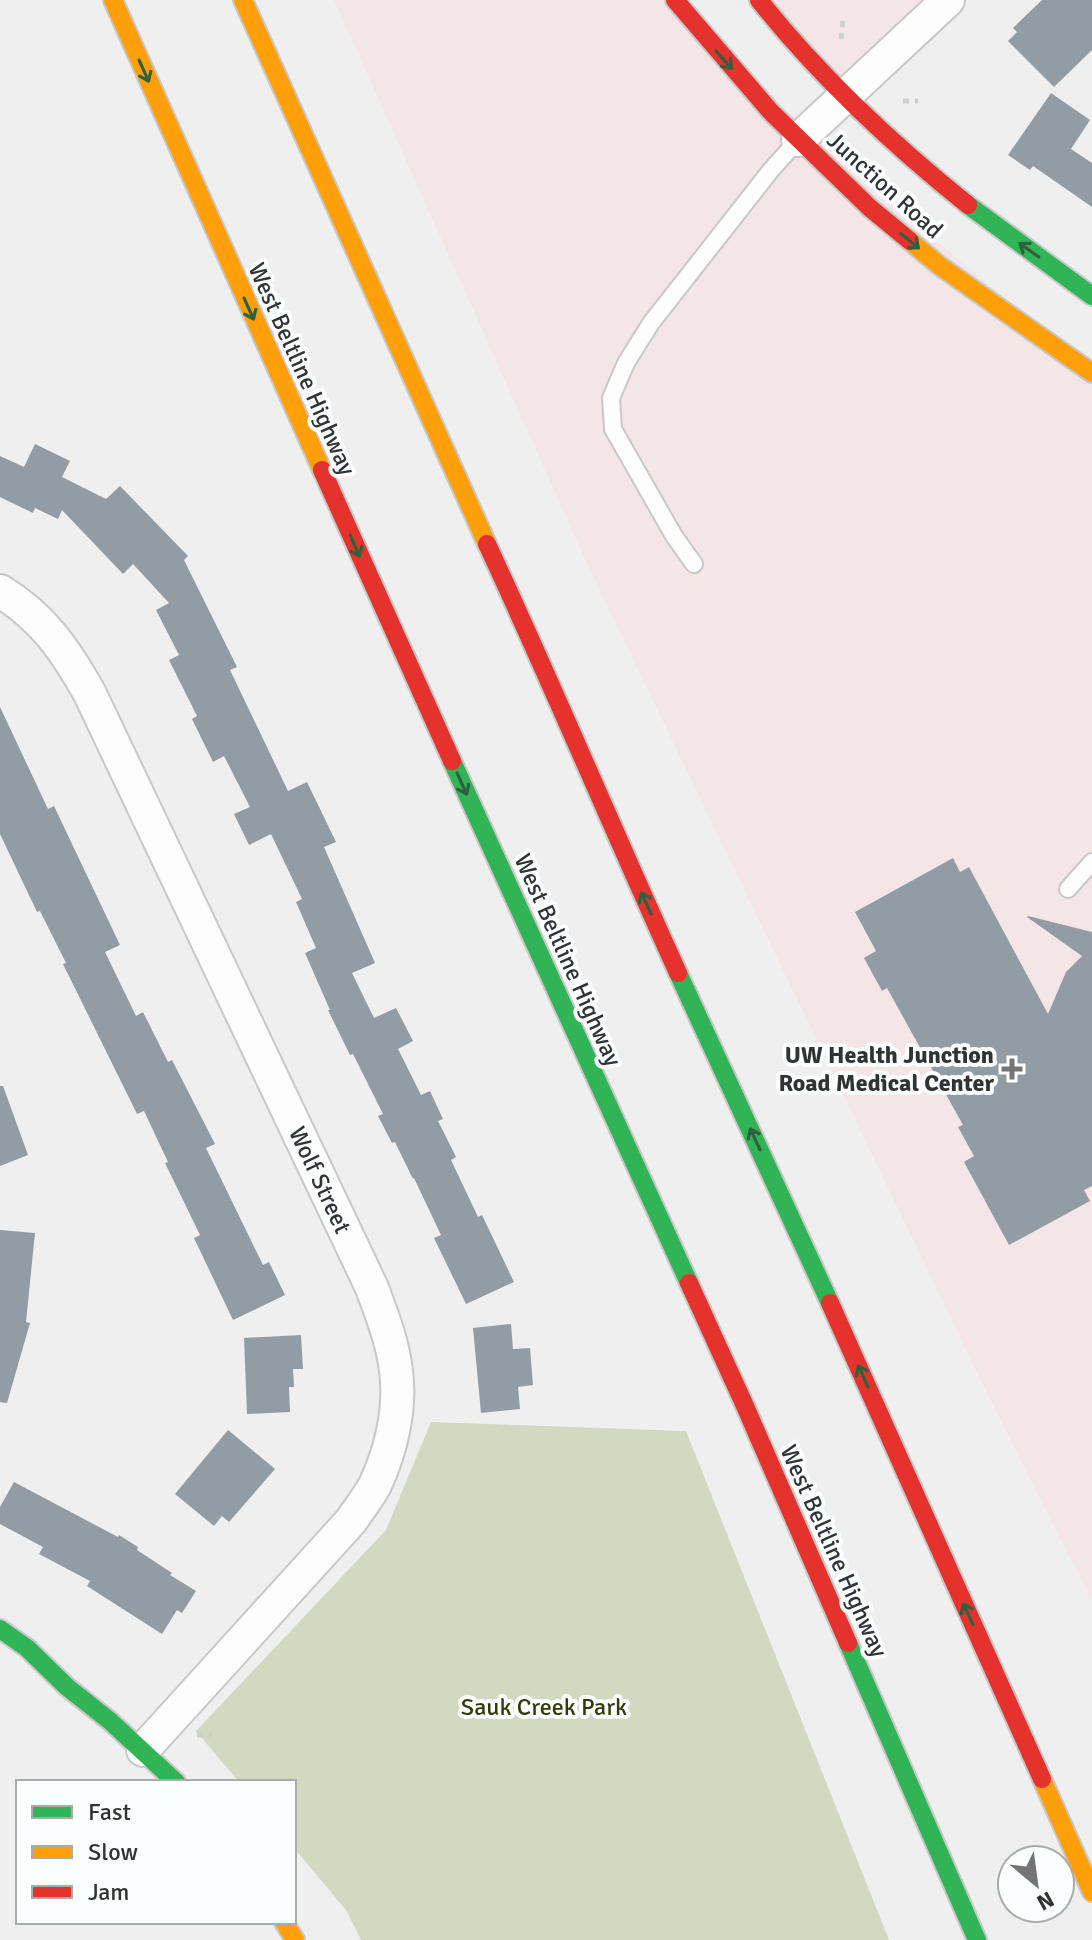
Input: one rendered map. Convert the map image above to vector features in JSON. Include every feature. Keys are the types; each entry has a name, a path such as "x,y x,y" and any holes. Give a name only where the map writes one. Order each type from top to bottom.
{"main road":[{"name":"West Beltline Highway","path":"113,0 538,953 745,1406 977,1940"},
{"path":"243,0 530,637 624,855 833,1310 1092,1892"},
{"name":"Junction Road","path":"675,0 798,140 870,208 940,266 1092,373"},
{"name":"Junction Road","path":"759,0 845,97 915,161 966,204 1092,296"},
{"path":"0,1629 27,1648 174,1780"},
{"path":"27,1670 67,1687"},
{"path":"1000,1684 1092,1848"},
{"path":"896,1753 959,1940"}],"street":[{"path":"798,140 948,0"},
{"name":"Wolf Street","path":"0,591 19,602 50,632 74,664 90,694 372,1288 385,1323 396,1370 397,1400 385,1461 359,1510 143,1750"}],"lane":[{"path":"694,564 674,536 613,429 611,398 626,363 651,323 798,140"},
{"path":"1068,889 1092,862"}],"path":[{"path":"840,47 843,20"},
{"path":"900,101 918,101"},
{"path":"196,1735 212,1735"}],"shaded area":[{"path":"334,0 675,0 727,63 1092,373 1092,1601 984,1387 589,568"},
{"path":"759,0 948,0 845,97"}],"green space":[{"name":"Sauk Creek Park","path":"431,1422 686,1431 889,1940 361,1940 346,1910 296,1850 296,1780 237,1780 196,1731 386,1530"}],"building":[{"path":"1042,0 1092,0 1092,50 1054,87 1008,41 1017,32 1013,28"},
{"path":"1051,93 1090,120 1071,149 1092,163 1092,207 1033,166 1030,170 1008,155"},
{"path":"35,444 70,461 62,477 106,499 120,486 188,556 184,560 237,667 230,670 288,791 307,782 336,842 324,847 375,963 352,973 374,1018 396,1008 413,1041 398,1049 421,1095 430,1091 443,1119 438,1121 456,1157 451,1160 514,1282 466,1304 434,1238 441,1235 395,1142 392,1143 378,1116 383,1114 328,1010 305,953 316,948 296,902 302,899 271,834 249,845 234,814 250,807 224,756 213,762 192,719 197,716 169,660 179,655 156,610 169,603 133,564 123,574 62,510 58,519 35,508 33,513 0,497 0,456 24,467"},
{"path":"0,707 48,809 54,806 120,945 105,952 136,1016 143,1012 168,1062 172,1060 215,1144 206,1148 263,1265 269,1262 285,1295 233,1320 194,1238 200,1235 144,1111 137,1114 63,964 66,963 40,911 37,912 0,834"},
{"name":"UW Health Junction Road Medical Center","path":"953,858 960,872 969,867 1048,1014 1066,972 1082,956 1027,917 1092,932 1092,1186 1084,1190 1090,1201 1009,1245 964,1162 974,1156 958,1127 963,1125 887,988 882,991 864,958 876,951 855,912"},
{"path":"0,1086 3,1086 28,1155 0,1166"},
{"path":"0,1230 35,1233 26,1322 30,1323 7,1403 0,1402"},
{"path":"511,1324 513,1349 530,1348 533,1385 518,1387 520,1409 481,1413 473,1328"},
{"path":"301,1335 303,1369 293,1369 294,1387 289,1387 290,1412 247,1414 244,1338"},
{"path":"228,1430 275,1469 229,1522 222,1516 214,1526 175,1494"},
{"path":"14,1482 119,1535 196,1591 182,1613 177,1610 162,1634 87,1586 90,1581 39,1554 43,1547 0,1524 0,1507"}],"traffic: fast":[{"path":"968,205 1092,296"},
{"path":"452,761 689,1283"},
{"path":"678,973 830,1303"},
{"path":"0,1629 27,1648 174,1780"},
{"path":"848,1643 977,1940"}],"traffic: slow":[{"path":"113,0 322,470"},
{"path":"243,0 487,544"},
{"path":"910,241 940,266 1092,373"},
{"path":"1042,1779 1092,1892"},
{"path":"285,1924 295,1940"}],"traffic: jam":[{"path":"675,0 771,112 870,208 910,241"},
{"path":"759,0 807,56 858,108 968,205"},
{"path":"322,470 452,761"},
{"path":"487,544 678,973"},
{"path":"689,1283 848,1643"},
{"path":"830,1303 1042,1779"}],"place":[{"name":"UW Health Junction Road Medical Center","path":"1012,1069"}]}
